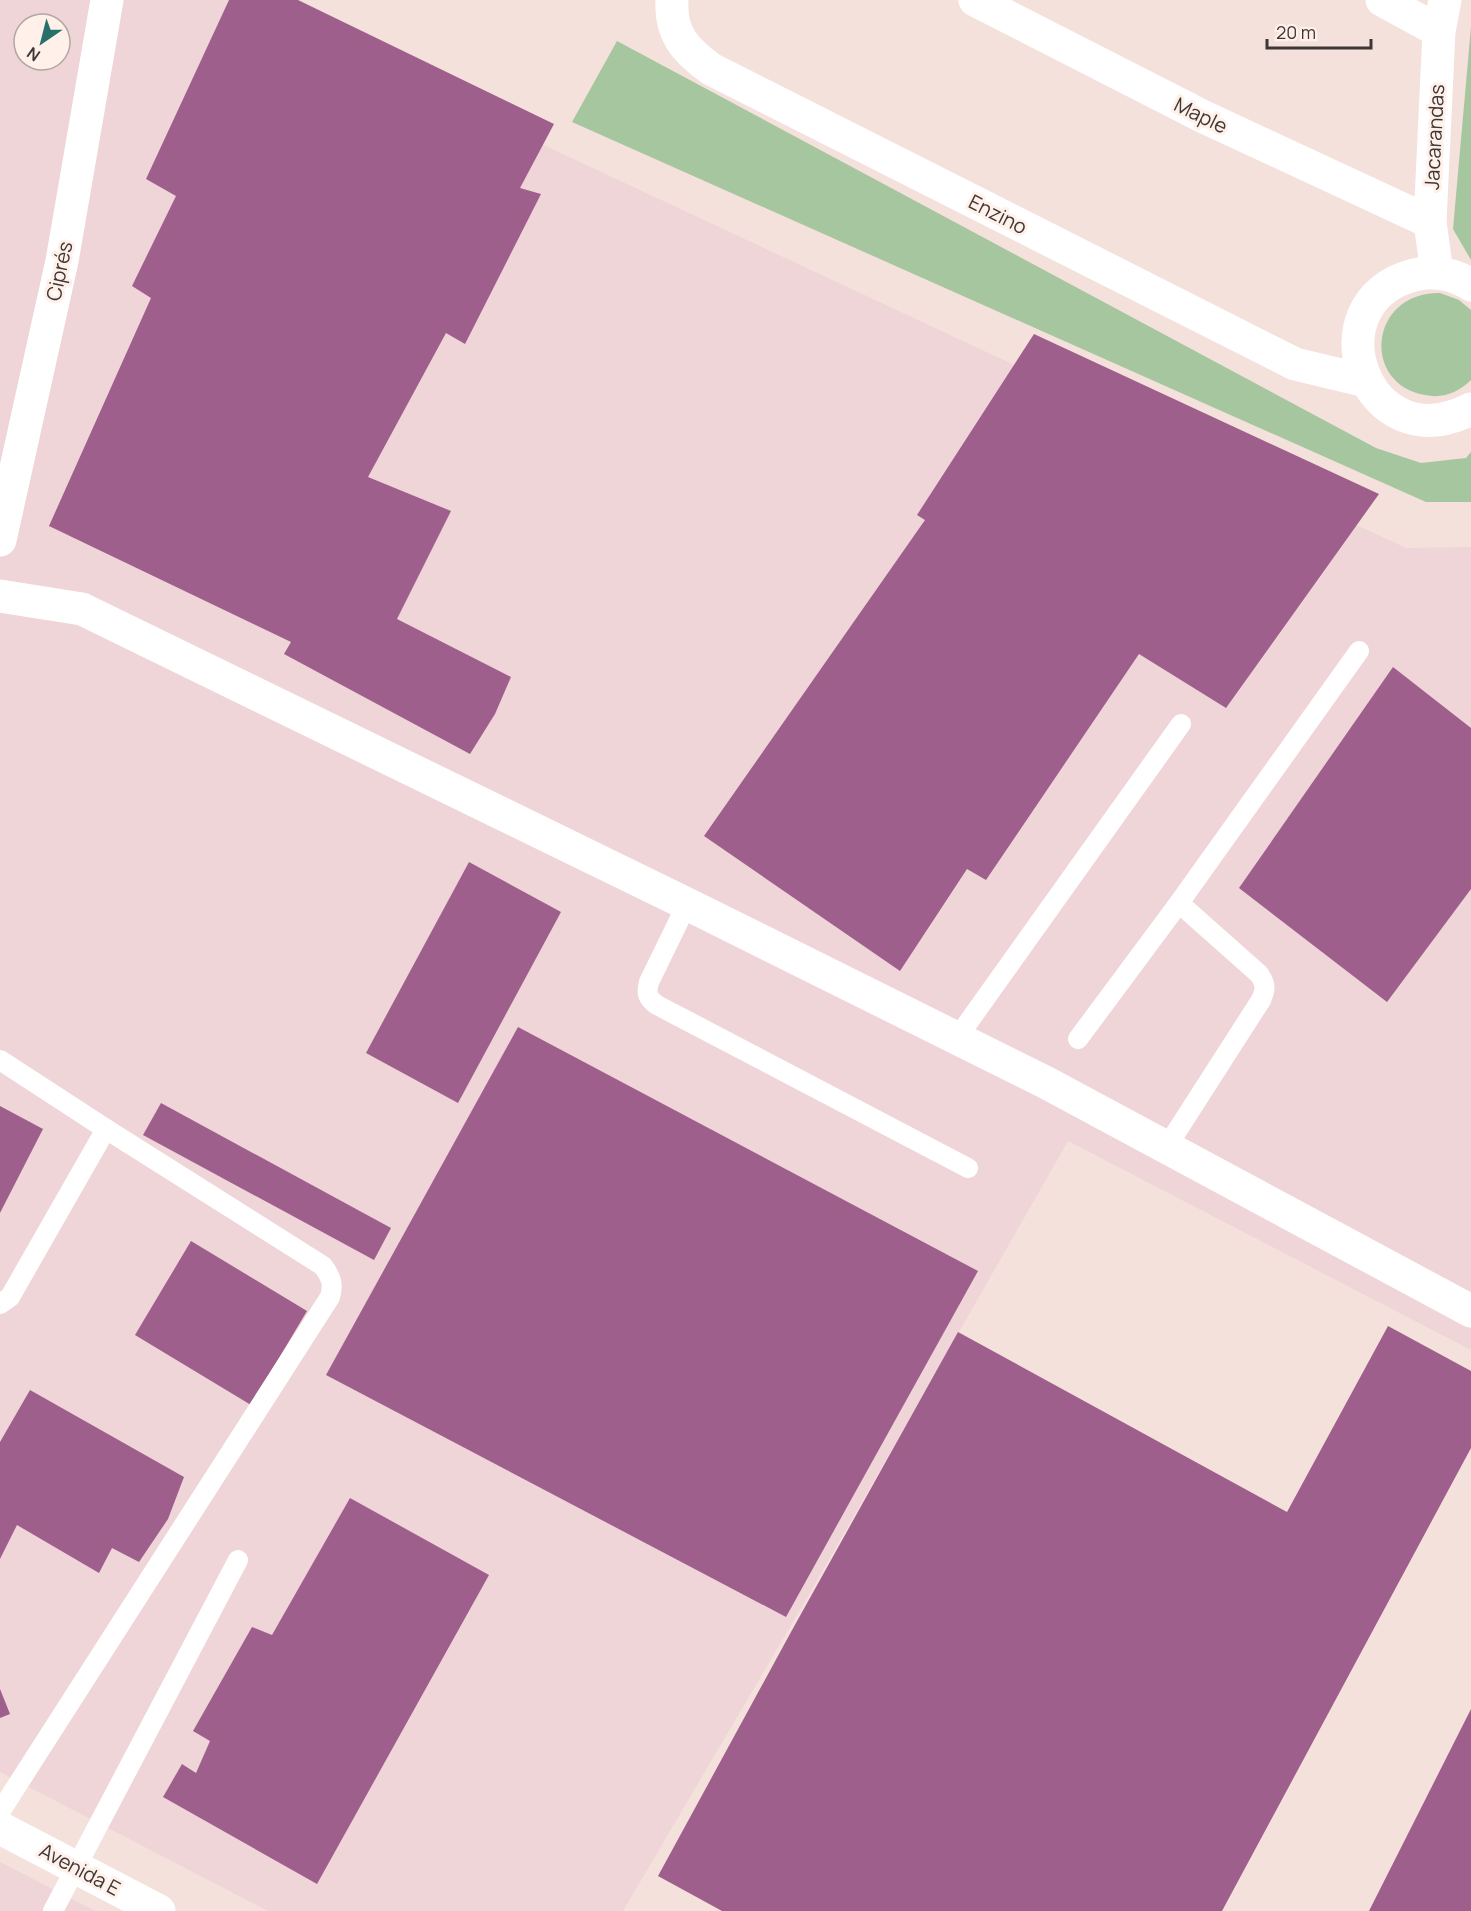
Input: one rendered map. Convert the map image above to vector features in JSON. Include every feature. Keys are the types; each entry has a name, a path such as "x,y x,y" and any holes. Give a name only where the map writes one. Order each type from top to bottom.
{"street":[{"name":"Ciprés","path":"0,540 62,261 107,0"},
{"name":"Enzino","path":"672,0 671,17 678,35 691,54 711,69 1295,364 1366,381"},
{"name":"Maple","path":"975,0 1204,117 1430,222"},
{"path":"1383,0 1442,15"},
{"name":"Jacarandas","path":"1437,273 1430,222 1442,15"},
{"path":"1471,285 1451,276 1437,273 1422,273 1397,281 1377,296 1370,306 1361,324 1357,344 1360,367 1366,381 1386,405 1413,418 1427,421 1458,416 1471,409"},
{"path":"0,596 82,609 687,904 1045,1082 1471,1311"},
{"name":"Avenida E","path":"0,1828 159,1911"}],"lane":[{"path":"1078,1039 1179,903 1359,651"},
{"path":"957,1038 1181,724"},
{"path":"1166,1148 1265,992 1265,984 1259,974 1179,903"},
{"path":"687,904 649,982 646,992 649,999 968,1168"},
{"path":"0,1060 323,1266 333,1286 330,1297 0,1812"},
{"path":"0,1304 10,1297 106,1129"},
{"path":"52,1911 238,1560"}],"shaded area":[{"path":"0,0 233,0 1406,548 1471,547 1471,1350 1068,1141 807,1598 623,1911 268,1911 0,1772"},
{"path":"0,1862 95,1911 0,1911"}],"green space":[{"path":"1471,27 1471,260 1453,229"},
{"path":"617,41 1376,448 1421,463 1466,458 1471,452 1471,502 1426,502 572,122"},
{"path":"1440,293 1459,300 1471,310 1471,380 1450,394 1432,396 1404,387 1390,374 1383,358 1382,340 1387,322 1399,307 1416,297"}],"building":[{"path":"229,0 298,0 554,124 520,188 541,194 465,344 446,333 368,477 451,511 397,619 511,677 495,714 470,754 284,654 291,642 49,526 151,298 132,286 176,196 146,179"},
{"path":"1034,334 1379,494 1226,708 1139,654 986,880 967,869 900,971 704,836 925,520 917,515"},
{"path":"1393,667 1471,728 1471,889 1387,1002 1239,888"},
{"path":"469,862 561,912 458,1103 366,1053"},
{"path":"518,1027 978,1271 786,1617 326,1375"},
{"path":"161,1103 391,1228 374,1260 143,1135"},
{"path":"0,1106 43,1129 0,1213"},
{"path":"191,1241 307,1311 251,1405 135,1335"},
{"path":"1388,1326 1471,1371 1471,1448 1222,1911 722,1911 658,1876 958,1332 1287,1512"},
{"path":"30,1390 184,1477 168,1519 139,1562 112,1548 99,1573 17,1525 0,1559 0,1442"},
{"path":"350,1498 489,1575 317,1884 163,1797 182,1764 196,1773 210,1741 193,1731 252,1627 272,1635"},
{"path":"0,1689 10,1714 0,1718"},
{"path":"1471,1709 1471,1911 1369,1911"}]}
